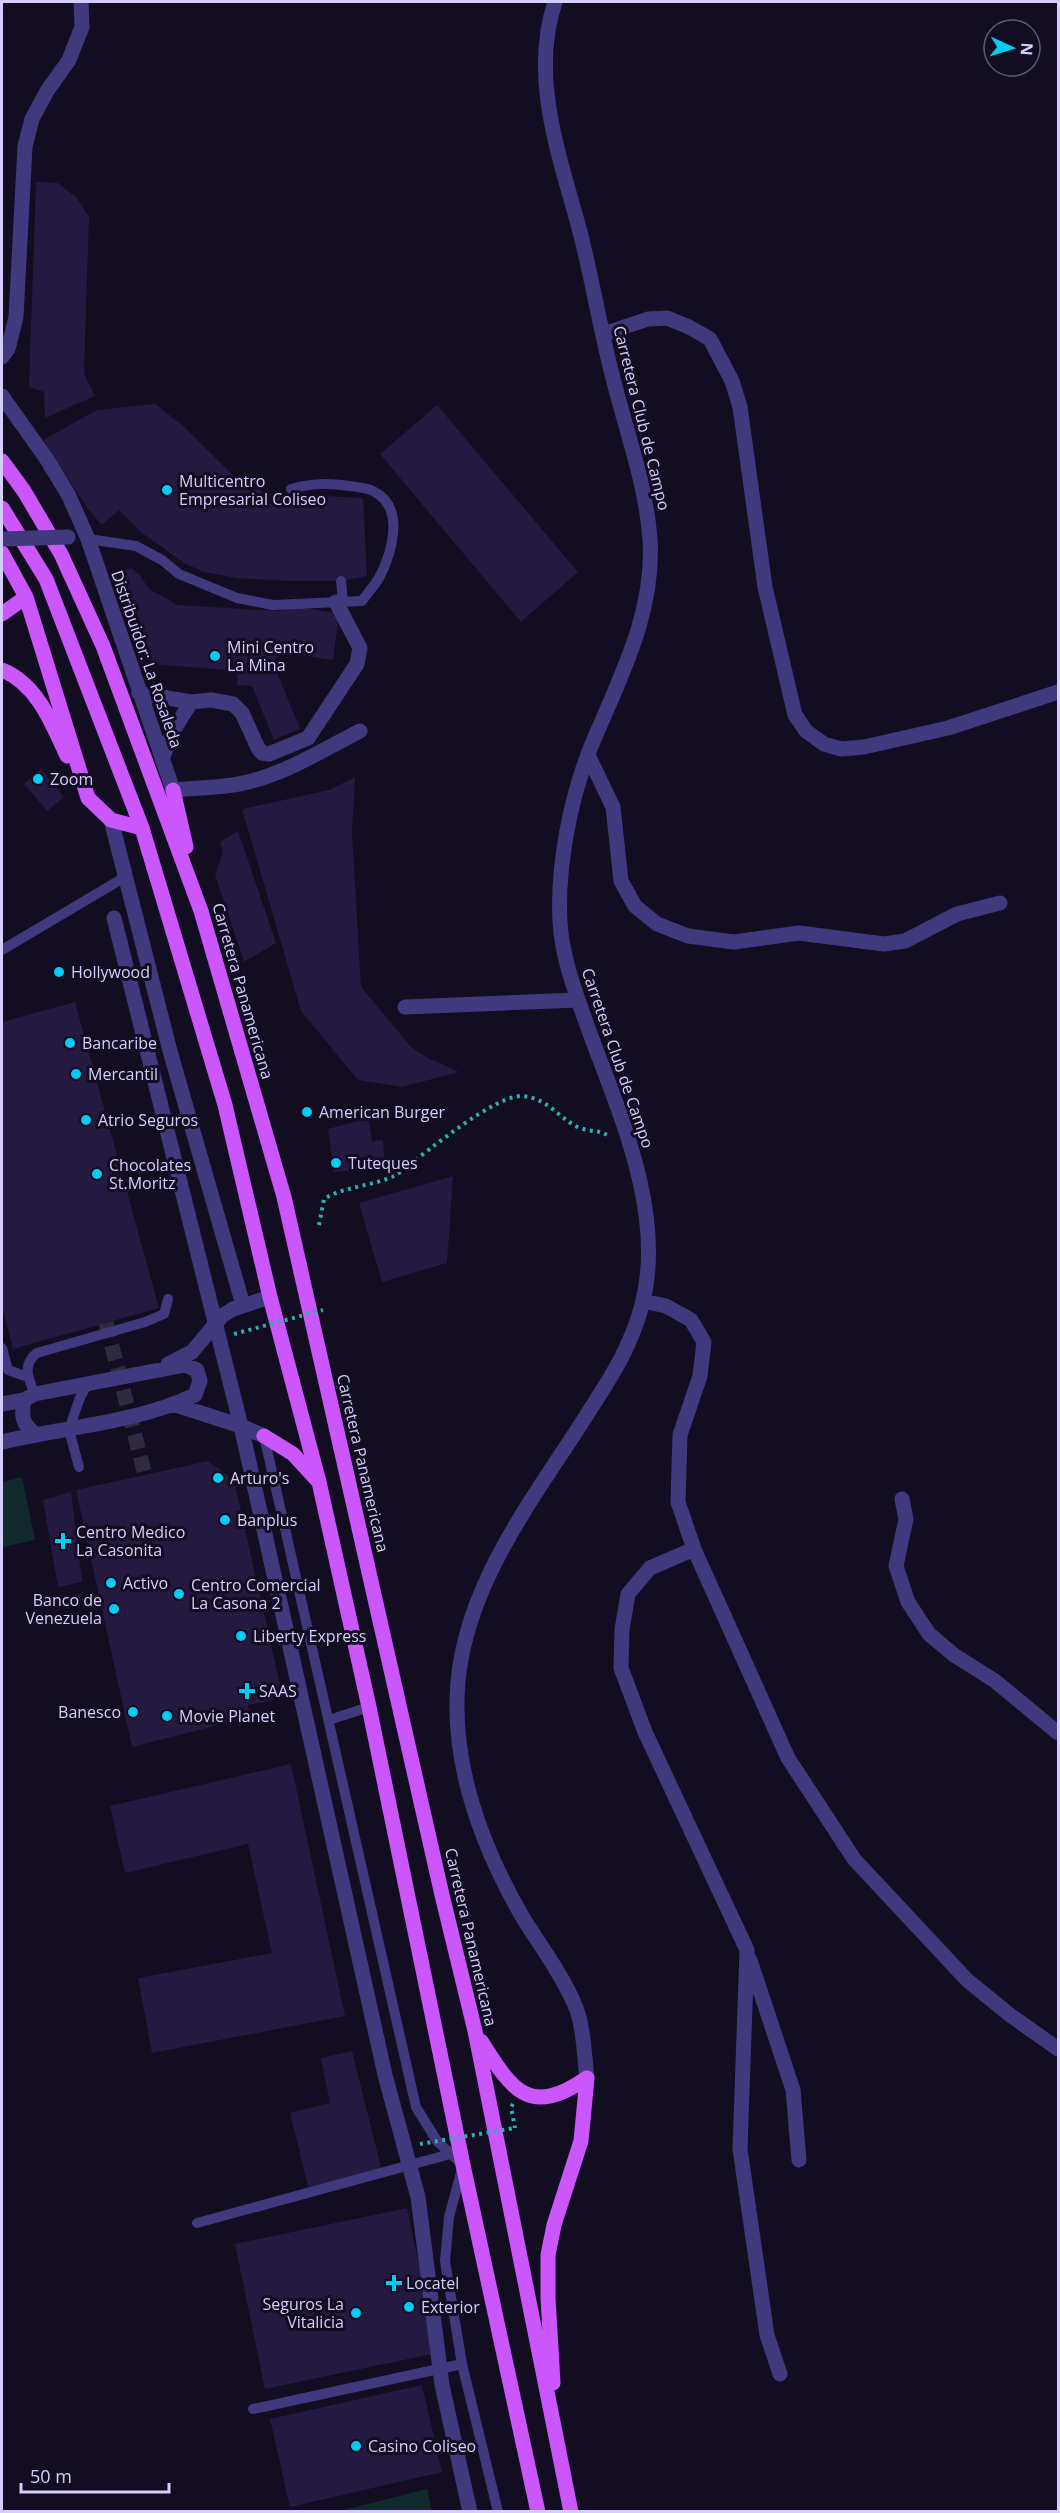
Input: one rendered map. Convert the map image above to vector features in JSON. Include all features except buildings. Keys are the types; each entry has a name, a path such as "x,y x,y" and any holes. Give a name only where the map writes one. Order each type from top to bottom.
{"main road":[{"name":"Carretera Panamericana","path":"2,461 24,491 62,554 103,646 201,911 284,1197 442,1895 475,2031 570,2511"},
{"path":"2,508 46,579 142,828 225,1105 270,1297 319,1482 369,1707 458,2157 538,2511"},
{"path":"2,554 26,597 87,798"},
{"path":"2,614 26,597"},
{"path":"2,670 13,675 42,704 87,798 111,820 142,828"},
{"path":"173,790 201,911"},
{"path":"264,1436 293,1454 319,1482"},
{"path":"475,2031 500,2071 520,2093 543,2097 560,2094 587,2078"},
{"path":"577,2511 558,2449 548,2298 548,2255 554,2224 581,2141 587,2078"}],"street":[{"path":"2,357 8,349 16,317 25,146 32,119 47,91 69,60 82,27 81,2"},
{"name":"Carretera Club de Campo","path":"555,2 547,45 545,82 551,123 581,234 603,334 646,503 650,545 650,579 631,654 588,754 570,818 560,899 560,929 578,1000 630,1143 650,1237 643,1301 626,1353 500,1552 470,1618 460,1655 457,1734 463,1768 476,1813 496,1866 520,1912 577,2006 587,2078"},
{"path":"603,334 648,319 667,318 710,339 720,357 732,381 740,407 765,587 795,715 806,731 824,744 841,748 864,747 948,728 1059,692"},
{"name":"Distribuidor: La Rosaleda","path":"2,396 68,494 88,539 173,790"},
{"path":"2,539 68,537 88,539"},
{"path":"139,693 191,702 212,700 233,704 242,713 262,753 269,754 308,738 329,703 357,664 360,648 339,602"},
{"path":"162,759 173,731 191,702"},
{"path":"173,790 233,785 280,772 360,731"},
{"path":"588,754 613,807 621,881 635,906 657,924 688,936 735,942 799,933 884,944 905,941 957,914 1000,903"},
{"path":"111,820 170,1051 243,1305"},
{"path":"114,918 241,1426 385,2075 418,2197 440,2369 470,2511"},
{"path":"405,1007 578,1000"},
{"path":"155,1370 192,1352 222,1316 243,1305 270,1297"},
{"path":"643,1301 666,1306 691,1320 704,1342 699,1376 680,1435 678,1502 694,1549 788,1758 854,1859 967,1980 1010,2015 1059,2049"},
{"path":"2,1404 87,1384 185,1365 197,1370 200,1381 195,1395 173,1404 69,1430 35,1434 2,1442"},
{"path":"29,1397 22,1412 26,1427 35,1434"},
{"path":"173,1404 241,1426 264,1436"},
{"path":"902,1499 906,1519 896,1566 908,1602 929,1634 954,1655 995,1681 1059,1733"},
{"path":"694,1549 650,1568 628,1594 622,1629 621,1668 645,1732 747,1950 793,2090 799,2160"},
{"path":"747,1950 740,2149 767,2334 780,2373"}],"lane":[{"path":"88,539 136,546 162,560 179,574 237,598 273,605 362,601 378,580 388,556 394,528 390,507 374,491 357,487 314,483 291,489"},
{"path":"339,602 341,581"},
{"path":"2,950 54,917 125,877"},
{"path":"29,1397 30,1358 37,1353 145,1322 164,1314 168,1299"},
{"path":"2,1348 8,1370 28,1377"},
{"path":"79,1467 69,1430 87,1384"},
{"path":"264,1436 416,2107 436,2141 458,2157"},
{"path":"328,1720 369,1707"},
{"path":"197,2223 410,2164 458,2157"},
{"path":"458,2157 445,2260 462,2364 498,2511"},
{"path":"253,2409 462,2364"}],"path":[{"path":"319,1225 324,1199 341,1190 398,1175 483,1111 521,1096 542,1101 582,1129 597,1130 620,1141 630,1143"},
{"path":"234,1334 323,1310"},
{"path":"420,2144 515,2128 511,2107"}],"green space":[{"path":"22,1477 35,1540 2,1547 2,1482"},
{"path":"427,2489 432,2511 340,2511"}],"tunnel":[{"path":"106,1323 145,1475"}],"place":[{"name":"Multicentro Empresarial Coliseo","path":"167,490"},
{"name":"Mini Centro La Mina","path":"215,656"},
{"name":"Zoom","path":"38,779"},
{"name":"Hollywood","path":"59,972"},
{"name":"Bancaribe","path":"70,1043"},
{"name":"Mercantil","path":"76,1074"},
{"name":"American Burger","path":"307,1112"},
{"name":"Atrio Seguros","path":"86,1120"},
{"name":"Tuteques","path":"336,1163"},
{"name":"Chocolates St.Moritz","path":"97,1174"},
{"name":"Arturo's","path":"218,1478"},
{"name":"Banplus","path":"225,1520"},
{"name":"Centro Medico La Casonita","path":"63,1541"},
{"name":"Activo","path":"111,1583"},
{"name":"Centro Comercial La Casona 2","path":"179,1594"},
{"name":"Banco de Venezuela","path":"114,1609"},
{"name":"Liberty Express","path":"241,1636"},
{"name":"SAAS","path":"247,1691"},
{"name":"Banesco","path":"133,1712"},
{"name":"Movie Planet","path":"167,1716"},
{"name":"Locatel","path":"394,2283"},
{"name":"Exterior","path":"409,2307"},
{"name":"Seguros La Vitalicia","path":"356,2313"},
{"name":"Casino Coliseo","path":"356,2446"}]}
